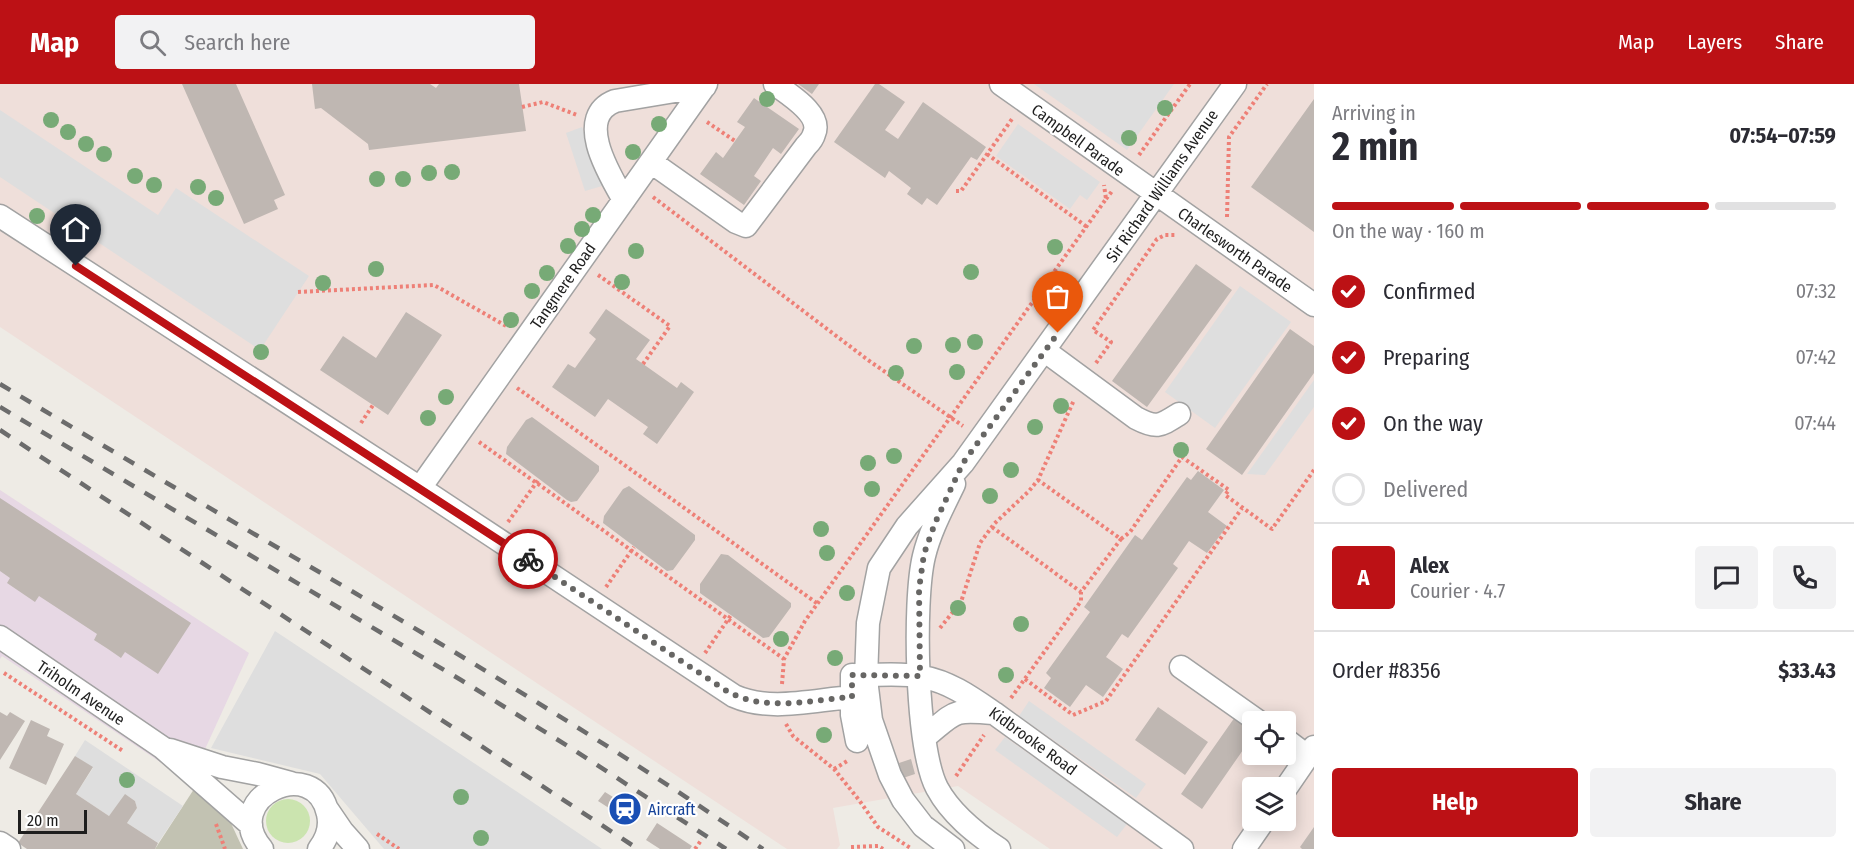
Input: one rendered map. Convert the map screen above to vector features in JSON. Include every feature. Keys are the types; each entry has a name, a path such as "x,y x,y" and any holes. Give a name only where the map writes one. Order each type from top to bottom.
{"street":[{"path":"659,167 736,222 746,226 806,146 816,126 805,106 775,84"},
{"name":"Campbell Parade","path":"1001,84 1156,194"},
{"name":"Sir Richard Williams Avenue","path":"953,849 917,819 894,784 872,720 866,676 870,608 879,568 907,526 981,440 1235,84"},
{"path":"624,200 611,178 597,142 596,123 600,111 607,104 615,101 705,85"},
{"name":"Tangmere Road","path":"420,488 624,200 659,167 705,85"},
{"name":"Charlesworth Parade","path":"1156,194 1314,305"},
{"path":"0,216 420,488 725,690 744,700 782,704 852,697"},
{"path":"1045,351 1136,418 1149,425 1159,426 1179,414"},
{"name":"Sir Richard Williams Avenue","path":"963,463 935,523 921,568 918,615 925,737 929,766 941,795 963,821 999,849"},
{"name":"Triholm Avenue","path":"0,638 163,748 251,825"},
{"path":"1181,667 1243,711"},
{"path":"857,741 852,721 852,675 866,676"},
{"name":"Kidbrooke Road","path":"866,676 920,676 946,683 993,720 1182,849"},
{"path":"925,737 954,713 967,711 993,720"},
{"path":"1293,777 1311,751 1296,744"},
{"name":"Triholm Avenue","path":"163,748 222,767 296,784 310,790 321,800"},
{"path":"262,849 253,834 251,825 255,806 268,791 276,786 296,784"},
{"path":"319,849 327,836 329,824 327,811 321,800"},
{"path":"321,800 342,831 358,849"},
{"path":"1244,849 1256,831"},
{"path":"0,843 9,849"}],"path":[{"path":"912,849 878,827 860,800 834,769 793,736 783,716 784,659 805,621 1107,199 1119,169 1190,84"},
{"path":"1227,219 1229,137 1267,84"},
{"path":"956,191 962,191 1024,101"},
{"path":"522,107 543,102 596,123"},
{"path":"704,119 735,141"},
{"path":"987,154 1087,227"},
{"path":"659,167 650,195 868,360 981,440"},
{"path":"1107,199 1103,179 1119,169"},
{"path":"595,273 670,326 643,364"},
{"path":"298,292 434,285 526,338"},
{"path":"519,380 514,386 818,604"},
{"path":"355,431 373,405"},
{"path":"475,439 538,481 784,659"},
{"path":"941,795 1081,601 1081,592 1121,539 1130,532 1182,457 1229,490 1225,495 1272,529 1314,470"},
{"path":"1038,480 1121,539"},
{"path":"504,527 538,481"},
{"path":"1025,679 1073,715 1106,701 1242,507"},
{"path":"992,527 1081,592"},
{"path":"602,593 633,549"},
{"path":"701,659 729,617"},
{"path":"4,673 128,754"},
{"path":"214,819 225,849"},
{"path":"695,849 702,839"},
{"path":"851,848 878,846 883,849"}],"shaded area":[{"path":"0,84 1314,84 1314,849 1050,849 958,786 833,808 840,845 837,849 787,849 0,327"},
{"path":"1034,84 1174,84 1127,150"},
{"path":"0,110 158,215 176,188 309,276 260,350 0,177"},
{"path":"1018,124 1100,182 1087,200 1080,195 1070,209 996,156"},
{"path":"582,127 602,186 585,191 566,133"},
{"path":"1240,286 1291,322 1215,428 1165,392"},
{"path":"1314,380 1314,407 1265,475 1247,474"},
{"path":"0,490 249,653 190,782 2,656 0,659"},
{"path":"275,631 602,849 384,849 320,774 211,748"},
{"path":"1029,701 1146,784 1136,798 1019,716"},
{"path":"1005,737 1127,824 1117,837 995,750"},
{"path":"85,740 183,806 158,843 127,823 137,808 135,801 126,795 109,816 76,794 93,768 75,756"},
{"path":"196,786 229,819 243,849 155,849"}],"green space":[{"path":"288,799 303,806 310,821 303,836 288,843 273,836 266,821 273,806"}],"building":[{"path":"182,84 236,84 285,195 274,200 278,209 244,224"},
{"path":"312,84 430,84 436,88 439,84 519,84 526,131 369,150 368,144 321,108 315,109"},
{"path":"798,84 819,84 812,94"},
{"path":"875,84 879,84 905,102 885,130 898,139 923,102 986,147 977,160 971,157 937,205 927,198 922,205 907,194 911,188 889,171 885,178 834,142"},
{"path":"754,98 799,129 781,154 773,148 754,176 761,181 744,205 700,174 716,152 723,158 745,127 737,122"},
{"path":"1314,99 1314,232 1251,187"},
{"path":"1196,264 1232,290 1147,407 1112,381"},
{"path":"606,309 650,340 636,359 677,388 681,382 694,392 657,444 643,434 648,427 608,399 595,417 552,387 568,364 575,368 596,339 589,333"},
{"path":"406,312 442,335 388,415 320,370 343,336 376,358"},
{"path":"1290,329 1314,346 1314,373 1242,475 1206,449"},
{"path":"532,417 599,466 599,471 577,501 567,500 506,454 507,447 526,420"},
{"path":"1198,471 1224,490 1208,512 1227,526 1207,553 1189,541 1173,564 1178,568 1128,638 1122,634 1106,657 1123,669 1103,697 1086,685 1070,707 1044,688 1051,678 1046,673 1090,612 1084,607 1135,535 1142,540 1187,477 1191,480"},
{"path":"629,486 695,535 695,540 673,570 667,571 603,523 604,516 623,489"},
{"path":"0,498 191,623 158,674 125,652 121,658 94,640 97,634 39,596 35,602 7,583 10,578 0,571"},
{"path":"721,554 728,555 791,603 791,607 769,637 763,638 700,593 700,584"},
{"path":"1158,707 1208,742 1185,775 1135,740"},
{"path":"0,712 7,716 10,712 25,721 0,760"},
{"path":"1235,717 1242,722 1242,751 1202,809 1181,794"},
{"path":"31,720 50,729 47,736 64,744 46,785 9,768"},
{"path":"75,756 93,767 76,794 109,816 125,794 135,801 137,808 127,823 158,843 155,849 27,849 18,843"},
{"path":"911,759 915,774 903,778 899,763"},
{"path":"605,792 632,809 626,819 598,801"},
{"path":"657,823 692,846 690,849 660,849 646,840"},
{"path":"1314,827 1314,849 1302,849 1300,847"}],"railway":[{"path":"0,384 481,668 670,787 763,849"},
{"path":"0,407 461,680 571,748 726,849"},
{"path":"0,430 638,849"}],"way so far":[{"path":"528,559 734,696 744,700 782,704 852,697 852,675 920,676 918,615 921,568 935,523 963,463 1058,333"}],"place":[{"name":"Aircraft","path":"625,809"}],"route":[{"path":"76,266 528,559"}]}
